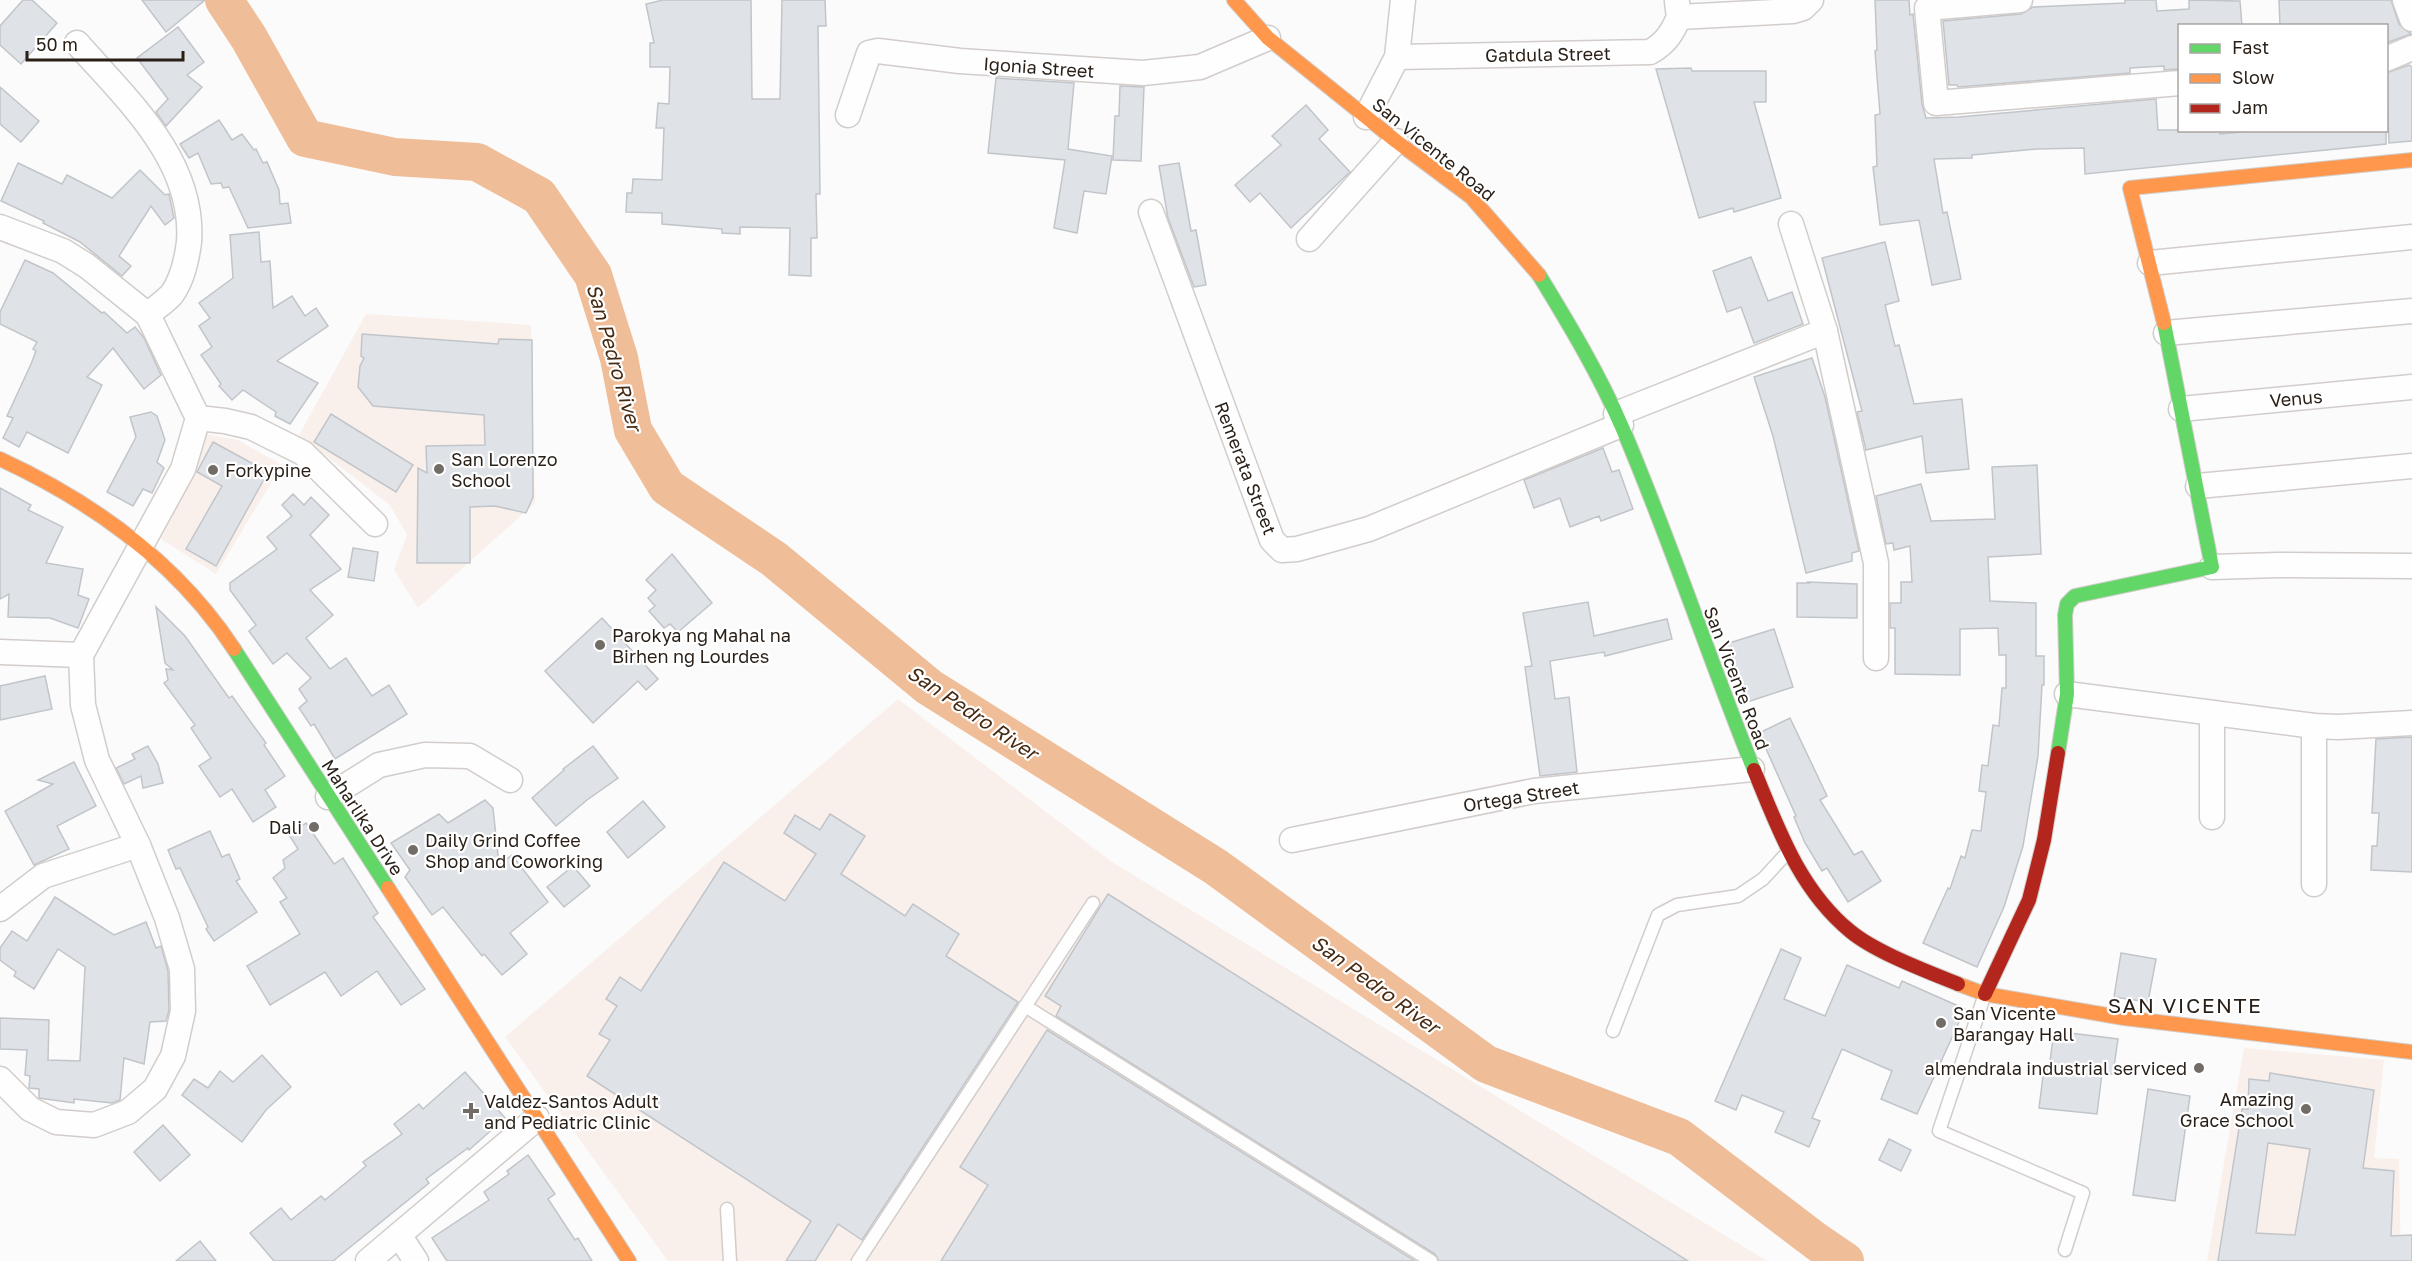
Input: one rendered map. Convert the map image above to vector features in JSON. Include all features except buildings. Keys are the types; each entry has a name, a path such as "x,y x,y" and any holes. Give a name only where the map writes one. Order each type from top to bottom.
{"street":[{"name":"San Vicente Road","path":"1234,0 1268,38 1471,198 1534,267 1580,343 1619,420 1668,543 1752,769 1788,852 1819,901 1851,932 1902,960 1985,994 2124,1018 2412,1052"},
{"path":"1366,117 1397,57 1403,0"},
{"path":"1678,8 1793,11 1803,8 1811,0"},
{"path":"2020,0 1927,4 1936,103 2178,83"},
{"path":"2405,0 2412,19"},
{"name":"Gatdula Street","path":"1397,57 1650,52 1663,45 1672,34 1678,8"},
{"name":"Igonia Street","path":"848,115 869,53 878,51 960,61 1143,73 1200,67 1268,38"},
{"path":"77,43 148,123 182,181 190,223 187,259 172,293 147,315"},
{"path":"2388,57 2412,48"},
{"path":"1309,239 1396,141"},
{"path":"2212,567 2198,486 2166,333 2130,188 2412,160"},
{"name":"Remerata Street","path":"1151,212 1272,540 1282,550 1297,549 1369,529 1619,420"},
{"path":"1791,224 1825,331 1876,563 1876,658"},
{"path":"0,227 63,251 87,266 147,315 198,418 183,469 81,655 82,705 97,760 138,845 167,918 182,969 183,1011 174,1056 155,1089 128,1112 94,1125 56,1122 30,1108 0,1079"},
{"path":"2150,263 2412,237"},
{"path":"2166,333 2412,311"},
{"path":"1619,420 1825,331"},
{"name":"Venus","path":"2181,409 2412,387"},
{"path":"198,418 250,427 303,453 375,524"},
{"name":"Maharlika Drive","path":"0,459 48,481 97,512 140,545 192,592 226,638 628,1261"},
{"path":"2198,486 2412,466"},
{"path":"1985,994 2029,900 2044,840 2067,694 2065,615 2070,599 2075,596 2212,567 2412,566"},
{"path":"0,652 81,655"},
{"path":"2067,694 2314,726 2412,723"},
{"path":"2212,713 2212,817"},
{"path":"2314,726 2314,884"},
{"path":"328,797 379,765 425,755 470,756 510,780"},
{"name":"Ortega Street","path":"1292,840 1534,791 1752,769"},
{"path":"0,909 43,876 138,845"},
{"path":"368,1261 537,1118"},
{"path":"399,1235 416,1261"}],"lane":[{"path":"1613,1032 1658,915 1677,905 1738,896 1763,879 1788,852"},
{"path":"858,1261 1094,903"},
{"path":"1985,994 1939,1131 2083,1193 2065,1250"},
{"path":"1025,1006 1431,1261"},
{"path":"727,1209 730,1261"}],"shaded area":[{"name":"San Lorenzo School","path":"366,314 531,325 535,503 418,608 394,570 407,535 390,505 299,435"},
{"path":"206,434 238,440 282,465 216,574 161,539 190,481"},
{"path":"898,699 1112,862 1767,1261 668,1261 505,1037"},
{"name":"Amazing Grace School","path":"2244,1048 2384,1060 2374,1158 2399,1159 2401,1261 2207,1261"}],"waterway":[{"name":"San Pedro River","path":"224,0 249,38 305,138 395,157 477,162 539,196 593,275 619,358 633,430 667,487 774,559 929,687 1216,867 1486,1064 1679,1137 1845,1261"}],"traffic: fast":[{"path":"1539,275 1594,369 1622,427 1754,770"},
{"path":"2058,753 2067,694 2065,615 2067,604 2075,596 2212,567 2164,323"},
{"path":"234,649 388,888"}],"traffic: slow":[{"path":"1234,0 1268,38 1396,141 1471,197 1539,275"},
{"path":"2164,323 2130,188 2412,160"},
{"path":"0,459 68,495 100,515 130,538 186,589 234,649"},
{"path":"388,888 629,1261"},
{"path":"1958,984 1985,994 2124,1018 2412,1052"}],"traffic: jam":[{"path":"1985,994 2029,900 2044,840 2058,753"},
{"path":"1754,770 1792,856 1817,896 1832,914 1850,931 1873,946 1958,984"}],"place":[{"name":"San Lorenzo School","path":"439,469"},
{"name":"Forkypine","path":"213,470"},
{"name":"Parokya ng Mahal na Birhen ng Lourdes","path":"600,645"},
{"name":"Dali","path":"314,827"},
{"name":"Daily Grind Coffee Shop and Coworking","path":"413,850"},
{"name":"San Vicente Barangay Hall","path":"1941,1023"},
{"name":"almendrala industrial serviced","path":"2199,1068"},
{"name":"Amazing Grace School","path":"2306,1109"},
{"name":"Valdez-Santos Adult and Pediatric Clinic","path":"471,1111"}],"district":[{"name":"SAN VICENTE","path":"2185,1005"}]}
